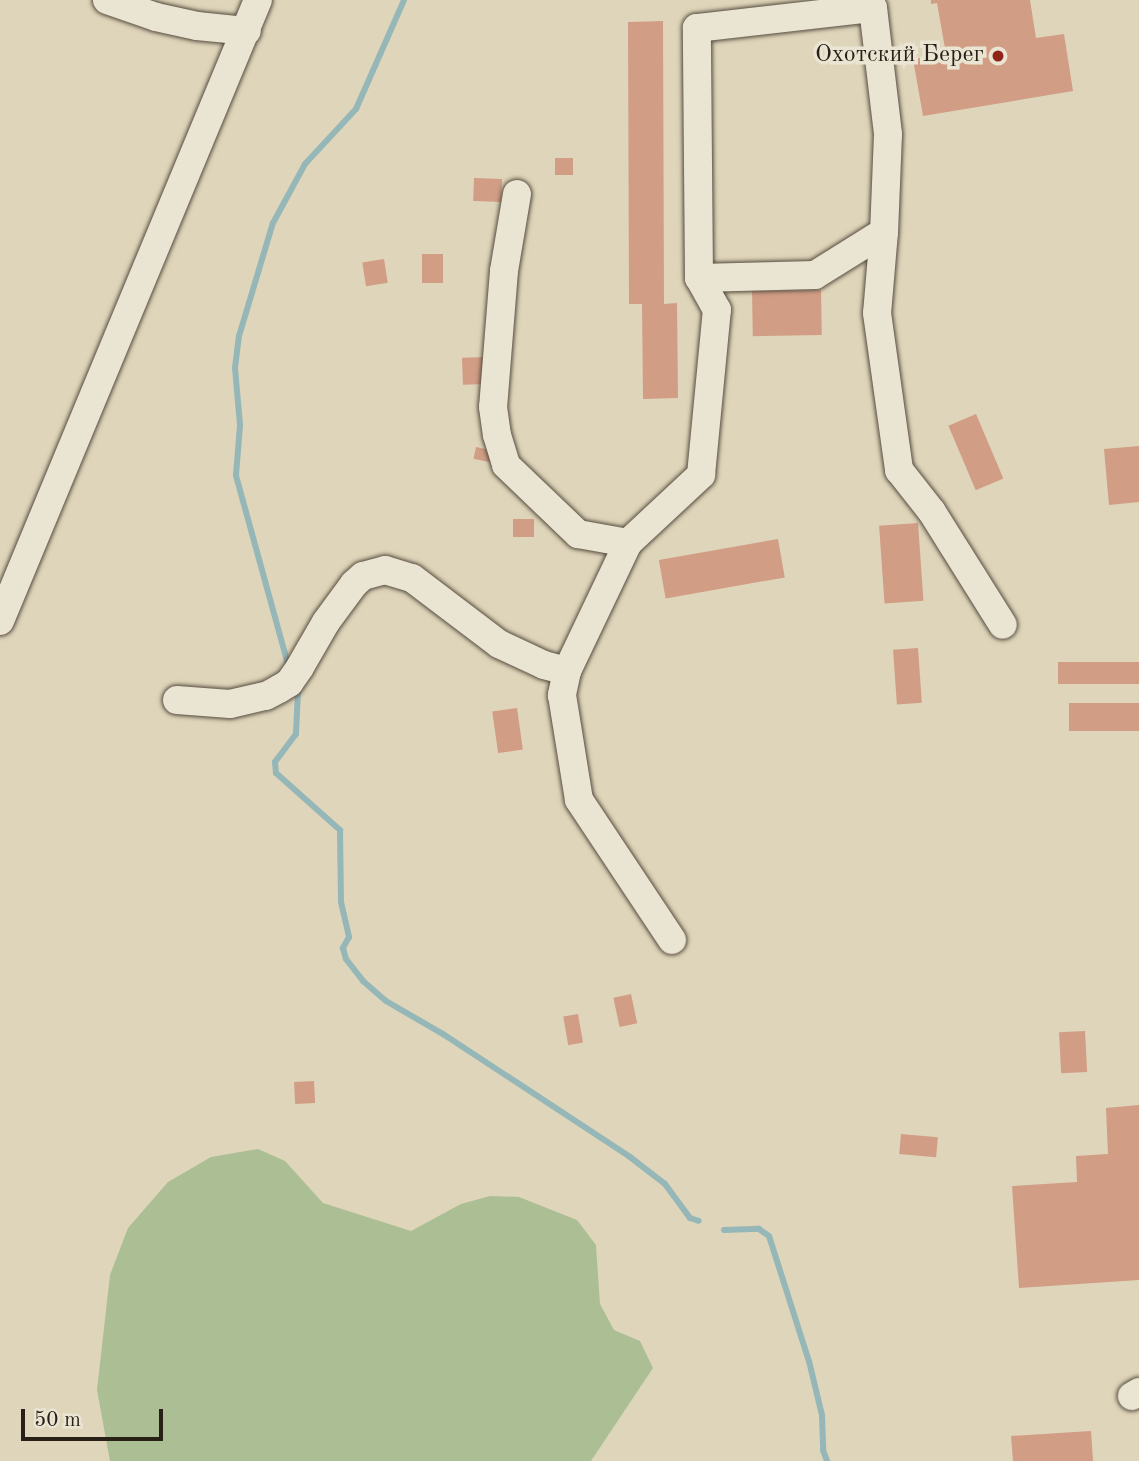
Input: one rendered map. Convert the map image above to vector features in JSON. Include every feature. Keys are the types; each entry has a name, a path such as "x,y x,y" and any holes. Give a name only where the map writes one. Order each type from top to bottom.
{"street":[{"path":"107,0 156,17 197,26 247,31"},
{"path":"0,621 258,0"},
{"path":"672,940 579,800 562,695 567,671 628,542 701,475 717,310 699,278 697,28 873,8 888,134 877,313 899,470 932,512 1003,625"},
{"path":"517,194 504,271 493,407 497,435 506,464 578,534 628,542"},
{"path":"699,278 815,275 884,232"},
{"path":"177,700 230,704 266,696 289,683 326,622 354,584 363,576 385,570 412,578 499,644 544,665 567,671"}],"green space":[{"path":"258,1149 285,1161 323,1203 411,1231 461,1204 490,1196 519,1197 577,1220 596,1245 600,1304 614,1330 640,1341 653,1368 591,1461 110,1461 97,1390 110,1275 128,1228 168,1182 211,1157"}],"building":[{"name":"Охотский Берег","path":"931,0 1030,0 1036,38 1064,34 1073,91 923,116 913,59 946,54 937,3 931,4"},
{"path":"663,21 664,304 677,303 678,398 643,399 642,304 629,304 628,22"},
{"path":"555,158 573,158 573,175 555,175"},
{"path":"474,178 502,179 501,202 473,201"},
{"path":"422,254 443,254 443,283 422,283"},
{"path":"384,259 388,283 366,286 362,262"},
{"path":"821,290 822,335 753,336 752,291"},
{"path":"486,357 487,384 463,385 462,358"},
{"path":"976,414 1003,478 976,490 948,426"},
{"path":"1139,446 1139,502 1109,505 1104,449"},
{"path":"476,447 495,451 492,463 474,459"},
{"path":"513,519 534,519 534,537 513,537"},
{"path":"918,523 923,601 885,604 879,526"},
{"path":"778,539 785,577 666,598 659,560"},
{"path":"918,648 922,703 897,705 893,650"},
{"path":"1058,662 1139,662 1139,684 1058,684"},
{"path":"1069,703 1139,703 1139,731 1069,731"},
{"path":"517,708 523,750 498,753 492,711"},
{"path":"631,994 637,1023 620,1027 613,998"},
{"path":"578,1014 583,1043 568,1045 563,1017"},
{"path":"1085,1031 1087,1072 1061,1073 1059,1032"},
{"path":"314,1081 315,1103 295,1104 294,1082"},
{"path":"1139,1105 1139,1280 1019,1288 1012,1186 1077,1182 1076,1156 1108,1154 1106,1108"},
{"path":"901,1134 938,1137 936,1157 899,1154"},
{"path":"1091,1431 1093,1461 1013,1461 1011,1436"}],"waterway":[{"path":"289,668 236,475 240,425 235,368 239,336 273,223 305,164 356,109 404,0"},
{"path":"298,691 296,734 275,762 276,773 340,830 341,902 349,937 343,948 346,959 363,981 386,1001 443,1034 630,1157 665,1184 690,1218 699,1221"},
{"path":"724,1230 759,1229 769,1236 809,1361 822,1415 823,1450 827,1461"}],"place":[{"name":"Охотский Берег","path":"998,56"}]}
